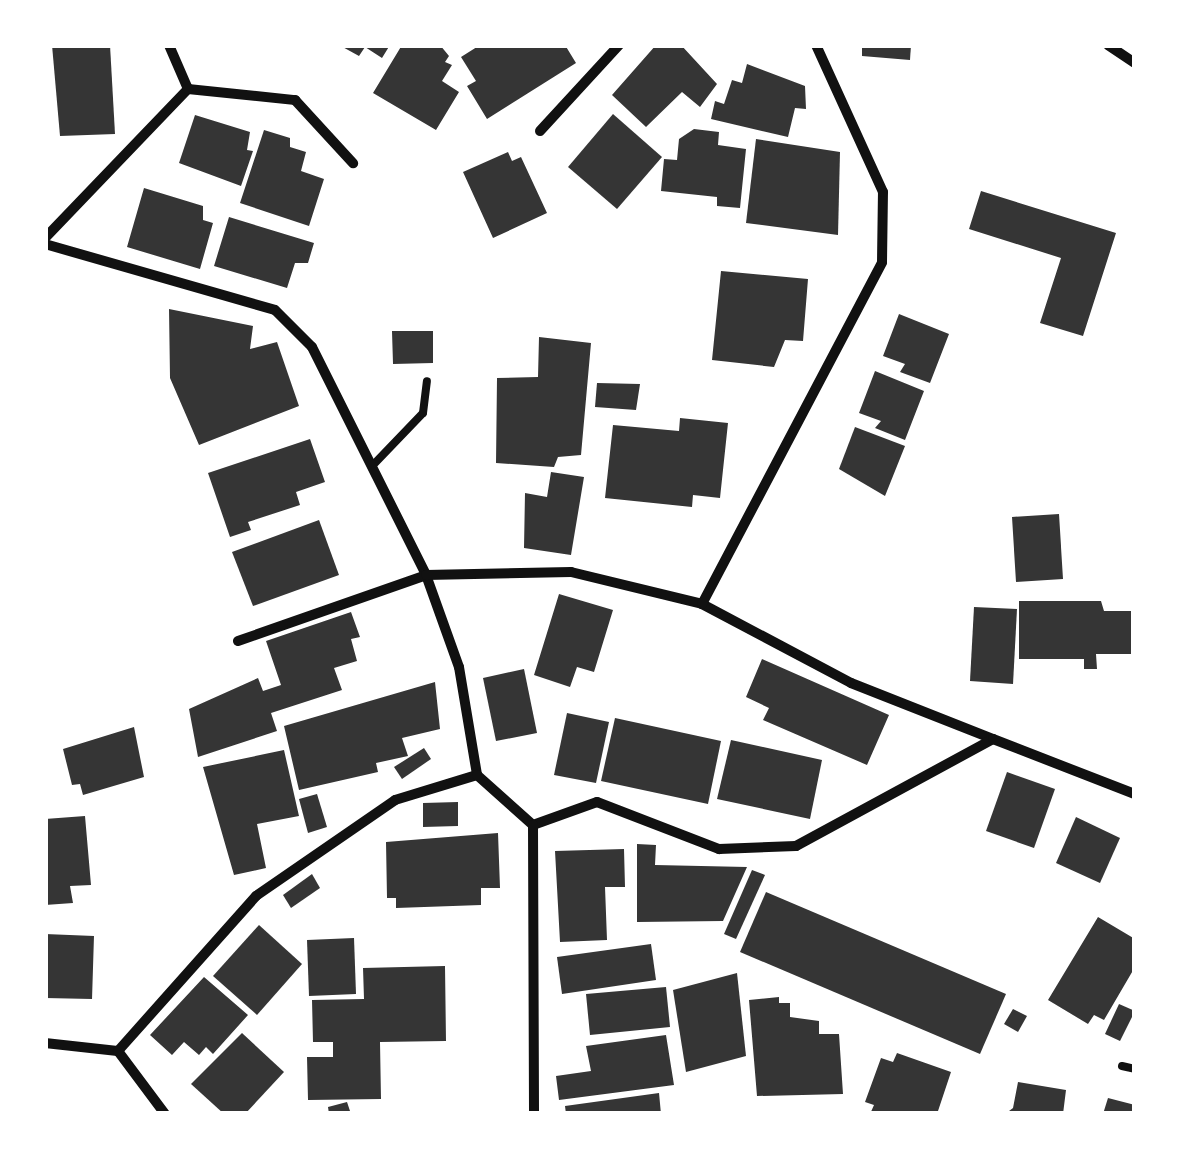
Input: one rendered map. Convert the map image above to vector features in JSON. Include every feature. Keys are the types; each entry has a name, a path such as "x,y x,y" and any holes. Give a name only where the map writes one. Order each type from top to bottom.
{"street":[{"path":"168,45 188,89"},
{"path":"540,131 620,45"},
{"path":"702,604 882,262 883,192 816,45"},
{"path":"1108,45 1135,63"},
{"path":"188,89 296,100 353,163"},
{"path":"188,89 45,241 274,310 312,347 375,463 426,575 460,667 477,775 533,825 534,1114"},
{"path":"238,641 426,575 571,572 702,604 851,683 1135,794"},
{"path":"533,825 598,802 719,850 796,846 994,739"},
{"path":"118,1051 256,896 395,800 477,775"},
{"path":"45,1042 118,1051 165,1114"}],"lane":[{"path":"375,463 423,413 427,381"},
{"path":"1122,1066 1135,1069"}],"building":[{"path":"52,45 110,45 115,134 60,136"},
{"path":"339,45 390,45 382,58 365,47 359,56"},
{"path":"402,45 440,45 449,56 445,62 452,65 442,81 459,92 436,130 373,93"},
{"path":"480,45 565,45 576,63 487,119 467,86 476,81 461,57"},
{"path":"656,45 681,45 717,84 700,107 682,92 646,127 612,95"},
{"path":"862,45 911,45 910,60 862,56"},
{"path":"747,64 805,86 806,109 795,108 788,137 711,119 715,101 724,104 732,80 742,83"},
{"path":"613,114 662,157 617,209 568,167"},
{"path":"195,115 250,132 247,150 253,151 241,186 179,163"},
{"path":"694,129 719,132 718,145 746,149 740,208 717,206 717,197 661,191 664,159 677,160 679,139"},
{"path":"264,130 290,138 290,147 306,152 301,171 324,179 309,226 240,203"},
{"path":"756,139 840,152 838,235 746,223"},
{"path":"508,152 512,161 521,157 547,213 493,238 463,172"},
{"path":"144,188 203,206 203,220 213,223 200,269 127,247"},
{"path":"981,191 1116,233 1083,336 1040,323 1061,258 969,229"},
{"path":"229,217 314,243 308,263 295,263 287,288 214,266"},
{"path":"721,271 808,279 803,341 785,340 774,367 712,360"},
{"path":"169,309 253,326 250,349 277,342 299,406 199,445 170,378"},
{"path":"899,314 949,334 930,383 900,372 905,364 883,356"},
{"path":"392,331 433,331 433,363 393,364"},
{"path":"539,337 591,343 581,455 558,457 554,467 496,463 497,378 538,377"},
{"path":"875,371 924,391 905,440 875,428 881,421 859,413"},
{"path":"597,383 640,384 636,410 595,407"},
{"path":"680,418 728,423 720,498 693,495 692,507 605,498 613,425 679,431"},
{"path":"855,427 905,446 885,496 839,469"},
{"path":"310,439 325,482 296,492 300,505 248,522 251,530 230,537 208,473"},
{"path":"551,472 584,477 571,555 524,548 525,493 547,497"},
{"path":"1059,514 1063,579 1016,582 1012,517"},
{"path":"319,520 339,575 253,606 232,552"},
{"path":"559,594 613,610 594,672 577,667 570,687 534,675"},
{"path":"1019,601 1101,601 1104,611 1131,611 1131,654 1096,654 1097,669 1084,669 1084,659 1019,659"},
{"path":"974,607 1017,609 1013,684 970,681"},
{"path":"351,612 360,637 351,639 357,661 334,668 342,690 271,713 277,731 198,757 189,709 258,678 263,691 281,685 266,641"},
{"path":"762,659 889,715 867,765 763,720 769,708 746,697"},
{"path":"524,669 537,733 496,741 483,678"},
{"path":"435,682 440,729 402,738 408,756 376,763 378,772 299,790 284,726"},
{"path":"567,713 609,722 596,783 554,775"},
{"path":"615,718 721,741 708,804 601,781"},
{"path":"134,727 144,777 83,795 80,784 72,785 63,749"},
{"path":"731,740 822,760 810,819 717,799"},
{"path":"424,748 431,759 402,779 394,767"},
{"path":"284,750 299,816 257,824 266,868 234,875 203,767"},
{"path":"1007,772 1055,789 1034,848 986,831"},
{"path":"317,794 327,827 308,833 299,799"},
{"path":"458,802 458,826 423,827 423,803"},
{"path":"85,816 91,885 70,886 73,903 45,905 45,819"},
{"path":"1076,817 1120,838 1100,883 1056,863"},
{"path":"498,833 500,888 481,888 481,905 396,908 396,898 387,898 386,842"},
{"path":"637,844 656,845 655,865 747,867 723,921 637,922"},
{"path":"624,849 625,887 605,887 607,940 560,942 555,851"},
{"path":"752,870 765,875 736,939 724,934"},
{"path":"312,874 320,888 291,908 283,895"},
{"path":"766,892 1006,994 980,1054 740,952"},
{"path":"1098,917 1135,939 1135,967 1104,1020 1094,1015 1088,1024 1048,1000"},
{"path":"259,925 302,964 257,1015 213,976"},
{"path":"45,934 94,936 92,999 45,998"},
{"path":"354,938 356,994 309,996 307,940"},
{"path":"651,944 656,980 562,994 557,957"},
{"path":"445,966 446,1041 380,1042 381,1099 308,1100 307,1057 333,1057 333,1042 313,1042 312,1000 364,999 363,968"},
{"path":"737,973 746,1056 686,1072 673,990"},
{"path":"204,977 248,1015 213,1054 206,1047 199,1055 184,1042 172,1055 150,1035"},
{"path":"666,987 670,1027 590,1035 586,994"},
{"path":"779,997 779,1003 790,1003 790,1017 819,1021 819,1034 839,1034 843,1094 757,1096 749,1000"},
{"path":"1119,1004 1135,1011 1120,1041 1105,1034"},
{"path":"1013,1009 1027,1016 1018,1032 1004,1024"},
{"path":"242,1033 284,1072 245,1114 224,1114 191,1084"},
{"path":"666,1035 674,1085 559,1100 556,1076 591,1071 586,1046"},
{"path":"897,1053 951,1072 937,1114 870,1114 874,1105 865,1102 881,1058 893,1062"},
{"path":"1018,1082 1066,1090 1063,1114 1005,1114 1013,1108"},
{"path":"659,1093 661,1114 566,1114 565,1106"},
{"path":"1108,1098 1135,1105 1135,1114 1103,1114"},
{"path":"347,1102 351,1114 329,1114 328,1107"}]}
